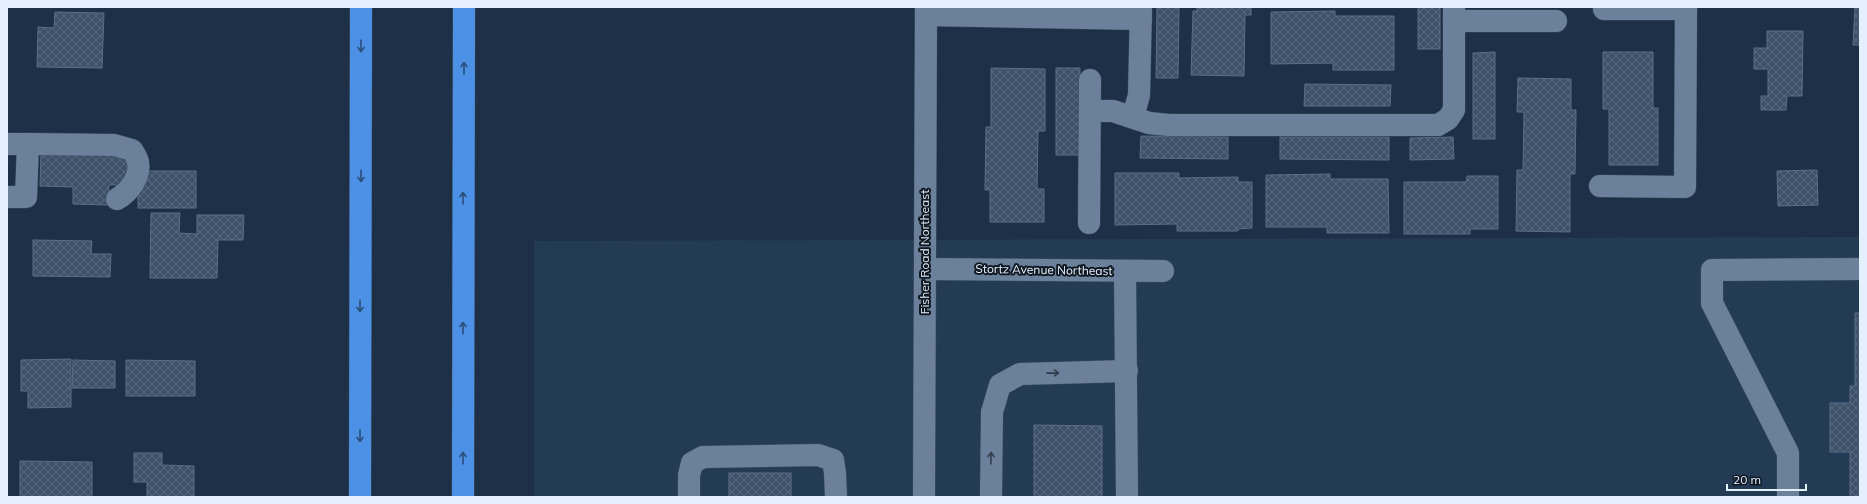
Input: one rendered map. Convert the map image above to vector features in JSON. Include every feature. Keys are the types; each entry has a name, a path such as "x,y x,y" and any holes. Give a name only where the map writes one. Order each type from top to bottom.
{"highway":[{"path":"360,497 361,7"},
{"path":"463,497 464,7"}],"street":[{"path":"1600,186 1685,187 1686,8 1604,9"},
{"path":"926,11 1141,13 1139,95 1133,117"},
{"name":"Fisher Road Northeast","path":"924,497 926,11"},
{"path":"1090,111 1112,111 1149,123 1170,125 1438,125 1448,119 1454,110 1454,14 1556,21"},
{"path":"1089,223 1090,80"},
{"path":"7,197 26,197 17,144 114,145 132,150 138,162 137,177 127,194 117,200"},
{"path":"1788,497 1788,452 1712,302 1712,270 1860,266"},
{"name":"Stortz Avenue Northeast","path":"925,269 1163,271"},
{"path":"1125,270 1127,497"},
{"path":"991,497 992,412 1000,385 1020,374 1127,371"},
{"path":"689,497 689,475 692,464 703,457 818,455 833,460 836,497"}],"shaded area":[{"path":"1860,237 1860,497 534,497 534,241"}],"building":[{"path":"1157,7 1179,7 1178,78 1156,78"},
{"path":"1197,7 1251,7 1251,15 1245,15 1244,76 1191,75 1193,11 1197,11"},
{"path":"1418,7 1440,7 1440,49 1418,49"},
{"path":"1855,7 1860,7 1860,45 1853,45"},
{"path":"1335,11 1335,16 1394,16 1394,70 1333,70 1333,63 1271,64 1271,12"},
{"path":"55,12 104,13 102,68 37,67 38,27 54,28"},
{"path":"1767,31 1803,31 1802,96 1787,96 1786,110 1761,110 1761,96 1768,96 1768,69 1754,69 1754,48 1767,48"},
{"path":"1495,52 1495,139 1473,139 1473,53"},
{"path":"1603,52 1653,52 1653,108 1658,108 1658,165 1609,165 1609,109 1603,109"},
{"path":"991,68 1045,69 1045,131 1038,131 1037,189 1044,189 1044,222 990,222 990,190 985,190 986,127 991,127"},
{"path":"1056,68 1080,68 1079,155 1056,155"},
{"path":"1518,78 1571,79 1571,110 1576,110 1575,174 1570,174 1570,232 1516,231 1517,170 1523,170 1524,112 1517,112"},
{"path":"1305,84 1391,85 1390,106 1304,106"},
{"path":"1141,136 1228,137 1228,159 1140,158"},
{"path":"1280,137 1389,137 1389,160 1280,159"},
{"path":"1453,137 1454,159 1410,160 1410,138"},
{"path":"41,152 130,153 130,185 109,185 108,205 73,204 73,187 40,186"},
{"path":"1817,170 1818,205 1778,206 1777,171"},
{"path":"138,171 196,171 196,208 138,208"},
{"path":"1115,173 1179,173 1179,178 1238,177 1238,182 1252,182 1252,228 1238,229 1238,231 1177,231 1177,224 1115,225"},
{"path":"1330,174 1330,179 1388,179 1389,233 1327,233 1327,227 1266,227 1266,175"},
{"path":"1467,176 1498,176 1498,229 1470,229 1470,234 1404,234 1404,182 1466,182"},
{"path":"151,213 180,213 179,233 197,234 197,215 244,215 243,240 218,240 217,278 150,278"},
{"path":"33,240 92,241 91,254 111,254 110,277 33,276"},
{"path":"1855,313 1860,313 1860,497 1850,497 1850,452 1830,452 1830,403 1850,403 1850,386 1855,386"},
{"path":"71,359 71,407 28,408 28,391 21,391 21,360"},
{"path":"73,360 115,361 115,388 72,388"},
{"path":"126,360 195,361 195,396 126,396"},
{"path":"1034,425 1102,426 1102,497 1034,497"},
{"path":"134,453 162,453 162,465 194,466 194,497 147,497 147,482 134,482"},
{"path":"20,461 92,462 92,497 20,497"},
{"path":"729,473 791,473 791,497 729,497"}]}
